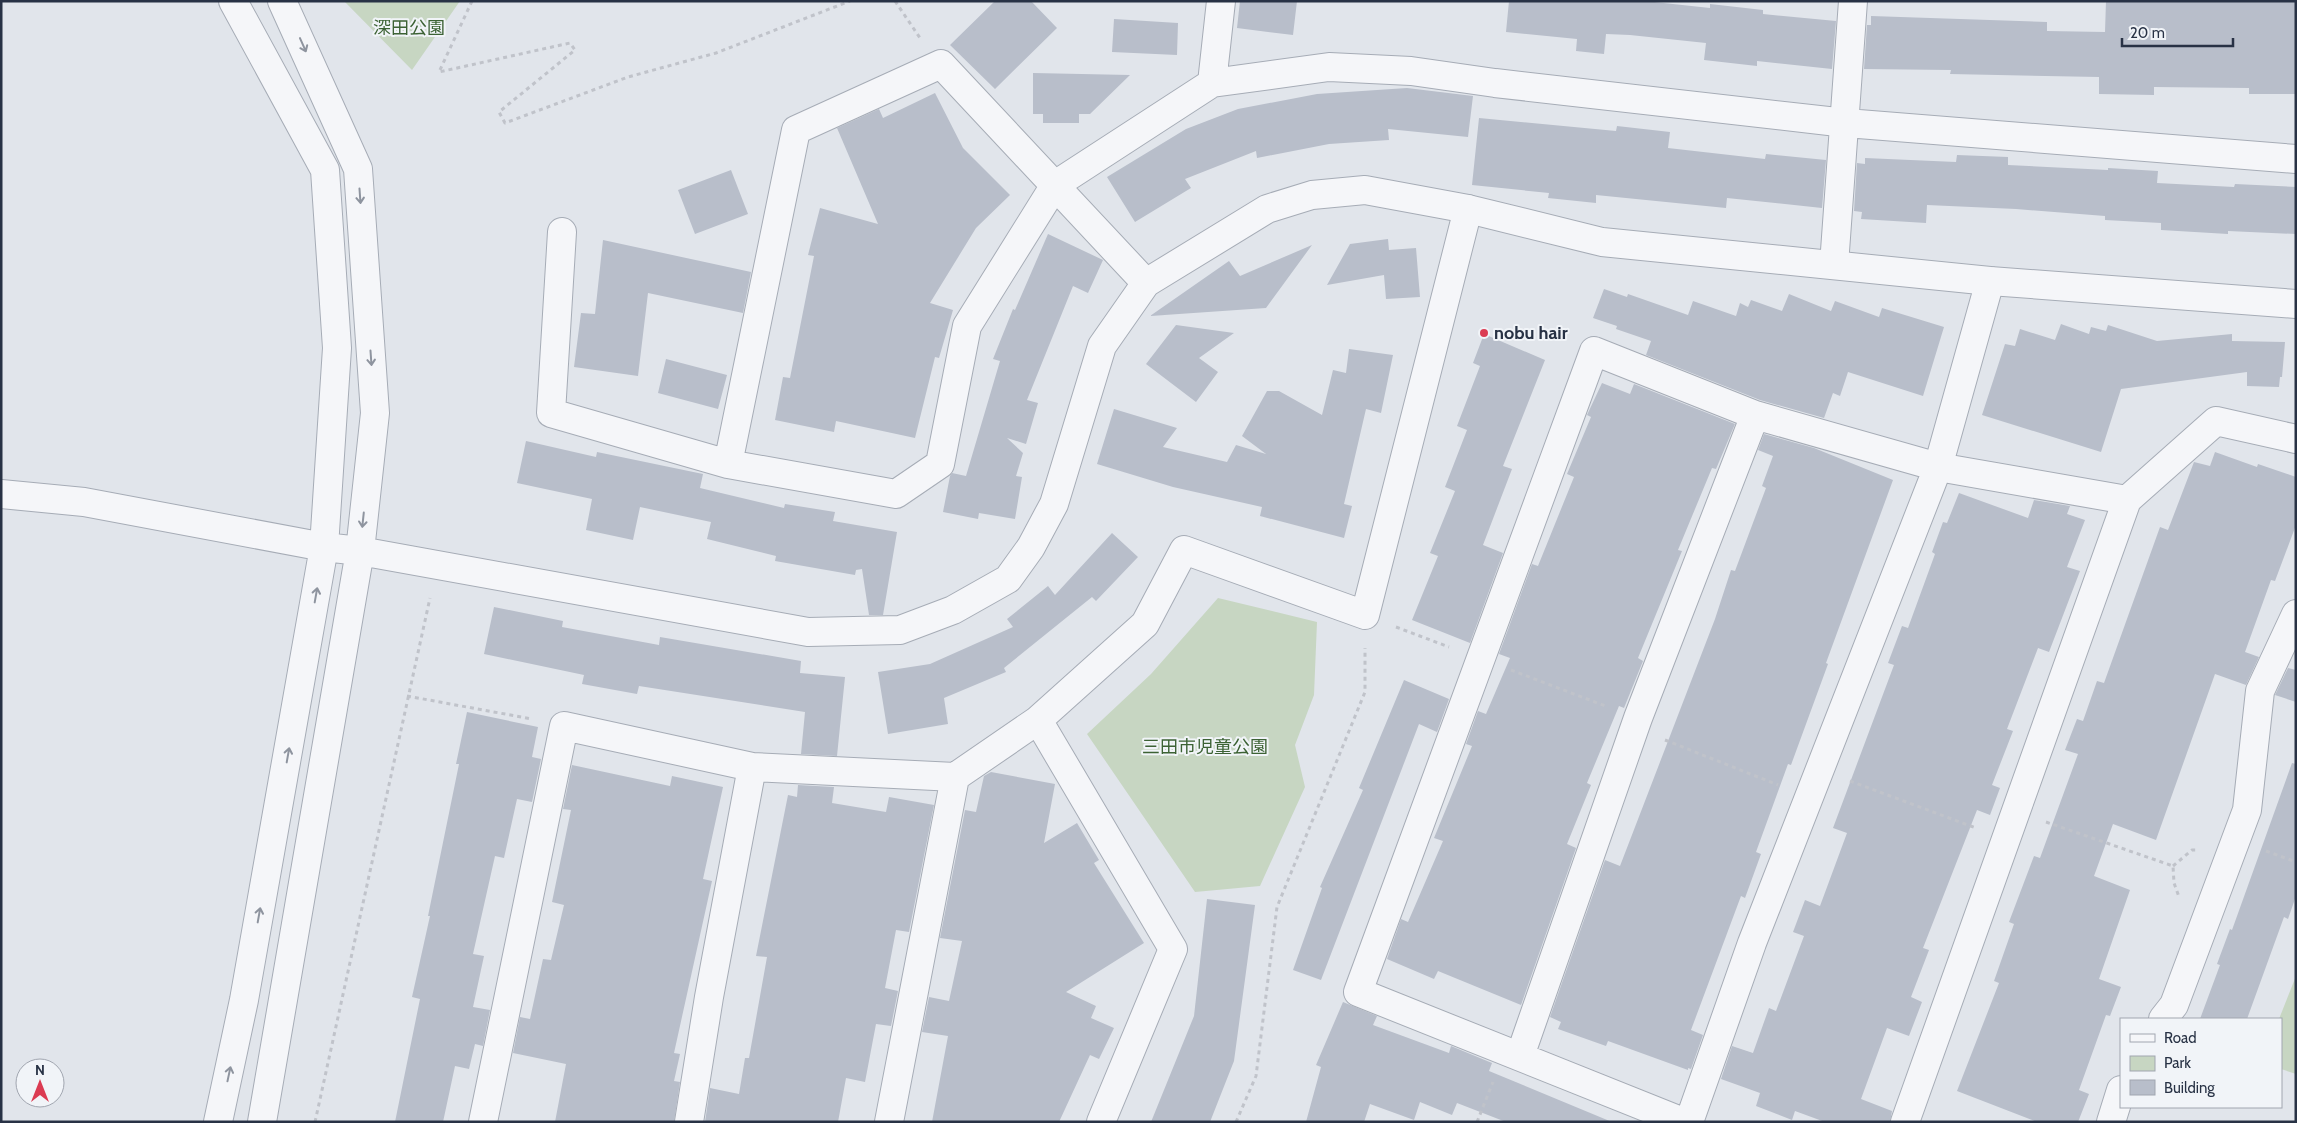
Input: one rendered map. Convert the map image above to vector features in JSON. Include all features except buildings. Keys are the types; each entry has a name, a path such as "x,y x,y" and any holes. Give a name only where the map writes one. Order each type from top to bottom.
{"street":[{"path":"218,1122 244,1000 324,547 337,348 325,170 233,1"},
{"path":"262,1122 360,551 374,413 358,170 282,1"},
{"path":"1212,83 1221,1"},
{"path":"1834,265 1854,1"},
{"path":"728,464 796,130 941,64 1146,283"},
{"path":"562,232 551,413 728,464 896,494 940,464 967,326 1055,185 1212,83 1329,67 1411,70 1495,84 1846,123 2296,159"},
{"path":"1,494 84,502 324,547 360,551 808,632 900,630 953,610 1008,579 1031,547 1054,504 1102,346 1146,283 1267,209 1312,195 1365,190 1468,209 1602,242 1990,281 2296,304"},
{"path":"483,1122 564,726 752,767 955,777 1038,720 1145,624 1184,550 1365,615 1468,209"},
{"path":"1690,1122 1752,943 1938,467 1990,281"},
{"path":"1683,1122 1358,992 1594,351 1754,415 1938,467 2127,500"},
{"path":"1513,1054 1636,723 1754,415"},
{"path":"1905,1122 2127,500 2216,421 2296,439"},
{"path":"2164,1018 2174,1005 2247,810 2260,691 2296,614"},
{"path":"1038,720 1173,949 1101,1122"},
{"path":"689,1122 709,997 752,767"},
{"path":"890,1122 955,777"},
{"path":"2111,1122 2120,1093"}],"path":[{"path":"472,1 439,72 570,43 575,50 499,112 505,123 628,77 716,53 850,1"},
{"path":"895,1 938,66"},
{"path":"315,1122 438,565"},
{"path":"1236,1122 1256,1076 1277,907 1365,692 1365,615 1482,659 1809,797"},
{"path":"408,696 564,726"},
{"path":"1819,770 2005,839"},
{"path":"2015,812 2173,866 2174,883 2178,896 2206,916"},
{"path":"1477,1122 1513,1054"}],"green space":[{"name":"深田公園","path":"344,1 460,1 412,70"},
{"name":"三田市児童公園","path":"1218,598 1317,622 1314,695 1295,745 1305,787 1260,886 1195,892 1087,734 1151,674"},
{"path":"2296,976 2296,1074 2282,1069 2282,1018 2279,1018"}],"place":[{"name":"nobu hair","path":"1484,333"}]}
